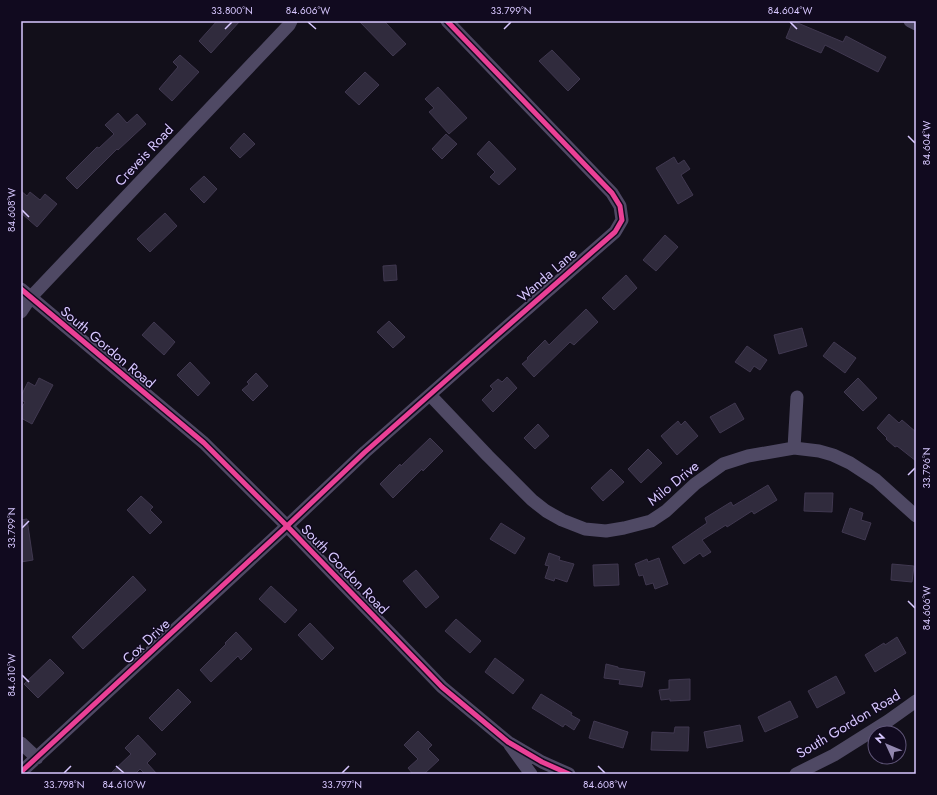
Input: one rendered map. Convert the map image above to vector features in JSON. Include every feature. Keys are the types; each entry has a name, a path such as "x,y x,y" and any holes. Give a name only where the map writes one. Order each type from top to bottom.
{"street":[{"name":"Wanda Lane","path":"287,526 365,452 615,232 622,220 620,206 612,193 447,21"},
{"path":"910,21 916,24"},
{"name":"Creveis Road","path":"21,312 26,293 289,22"},
{"name":"South Gordon Road","path":"26,293 204,443 287,526 442,687 508,742 542,762 569,774"},
{"name":"Milo Drive","path":"430,395 532,500 546,511 562,520 585,529 606,531 651,521 666,511 695,484 723,464 748,456 794,448 819,451 834,455 850,463 876,480 916,516"},
{"path":"794,448 797,397"},
{"name":"Cox Drive","path":"21,772 287,526"},
{"name":"South Gordon Road","path":"796,774 834,755 888,721 916,701"},
{"name":"South Gordon Road","path":"508,742 531,774"},
{"path":"21,743 37,758"}],"building":[{"path":"217,21 240,21 211,53 199,41"},
{"path":"359,21 384,21 406,44 393,56"},
{"path":"793,21 843,42 846,36 886,57 878,72 825,45 821,53 786,38"},
{"path":"552,50 580,79 568,91 539,61"},
{"path":"180,55 199,72 172,101 159,89 178,67 173,62"},
{"path":"365,72 379,85 359,105 345,92"},
{"path":"438,87 467,118 449,134 429,112 434,108 425,99"},
{"path":"118,113 127,123 137,114 146,124 118,150 117,149 77,189 66,178 97,147 99,148 114,134 105,125"},
{"path":"244,133 255,144 240,158 230,148"},
{"path":"446,134 457,144 442,159 432,149"},
{"path":"489,141 516,169 499,185 490,177 495,172 477,154"},
{"path":"674,157 678,164 684,160 690,169 681,175 693,195 678,204 656,168"},
{"path":"204,176 217,189 204,203 190,189"},
{"path":"21,191 27,196 30,192 40,200 45,194 57,204 37,227 21,213"},
{"path":"165,213 177,226 150,252 137,239"},
{"path":"665,235 678,247 656,271 643,260"},
{"path":"396,265 397,280 384,281 383,266"},
{"path":"626,275 637,288 614,310 602,298"},
{"path":"586,309 598,322 574,345 570,342 534,377 522,364 545,340 549,345"},
{"path":"389,321 405,337 393,348 377,332"},
{"path":"154,322 175,342 164,355 142,335"},
{"path":"802,328 807,346 779,354 774,335"},
{"path":"834,342 856,358 845,373 823,356"},
{"path":"747,346 767,360 760,370 754,366 750,372 735,362"},
{"path":"190,362 210,383 198,396 177,375"},
{"path":"256,373 268,386 253,401 242,390 249,384 247,382"},
{"path":"507,377 517,388 493,412 482,400 493,389 490,386 498,379 502,382"},
{"path":"39,378 53,385 32,424 21,418 21,409 25,402 21,400 21,396 28,382 35,386"},
{"path":"858,378 877,398 863,411 844,392"},
{"path":"735,403 744,419 720,433 710,417"},
{"path":"889,414 899,423 902,420 916,432 916,461 897,446 895,447 877,428"},
{"path":"678,421 681,425 685,421 698,436 677,455 661,436"},
{"path":"538,424 549,436 535,449 524,438"},
{"path":"430,438 443,451 423,471 422,469 393,498 380,484"},
{"path":"648,449 662,463 641,483 628,469"},
{"path":"611,469 624,482 603,501 591,488"},
{"path":"768,485 777,500 754,514 752,511 727,527 726,525 702,540 711,552 703,557 700,553 684,564 672,547 707,523 705,518 731,502 733,506"},
{"path":"805,493 833,493 832,512 804,511"},
{"path":"141,496 153,507 150,510 162,522 150,534 127,510"},
{"path":"850,508 863,513 861,520 871,523 865,540 842,532"},
{"path":"27,519 33,560 21,562 21,520"},
{"path":"501,523 525,538 515,554 490,539"},
{"path":"549,553 560,557 559,560 574,564 567,582 555,578 554,581 545,578 549,566 545,565"},
{"path":"659,558 668,584 655,589 653,583 646,585 643,575 639,576 635,564 647,559 648,562"},
{"path":"618,564 619,585 594,586 593,565"},
{"path":"892,564 914,566 912,582 891,580"},
{"path":"416,570 439,597 426,608 403,581"},
{"path":"133,576 146,590 83,649 72,637"},
{"path":"271,586 297,610 285,623 259,599"},
{"path":"456,619 481,641 470,653 445,631"},
{"path":"310,623 334,648 322,660 298,635"},
{"path":"236,632 252,649 241,660 238,656 211,682 200,670"},
{"path":"897,637 906,653 875,672 865,655"},
{"path":"495,658 524,680 513,694 485,672"},
{"path":"50,659 64,673 38,698 24,684"},
{"path":"606,664 618,668 645,672 642,687 619,684 620,680 604,678"},
{"path":"836,676 845,693 817,708 808,691"},
{"path":"690,679 690,700 661,700 659,690 669,689 669,680"},
{"path":"178,689 191,702 162,731 149,718"},
{"path":"541,694 572,713 571,715 580,720 574,730 565,724 563,727 532,708"},
{"path":"790,701 798,717 765,732 758,717"},
{"path":"594,721 628,732 623,748 589,738"},
{"path":"740,725 743,741 707,748 704,732"},
{"path":"675,727 689,727 688,751 651,750 652,732 674,733"},
{"path":"418,731 432,745 428,749 439,760 424,774 413,774 408,768 418,759 404,745"},
{"path":"138,735 156,754 147,763 157,774 145,774 140,769 135,774 110,774 131,754 125,748"}],"cycle path":[{"path":"21,772 365,452 615,232 622,220 620,206 612,193 447,21"},
{"path":"21,289 204,443 287,526 442,687 508,742 542,762 569,774"}]}
